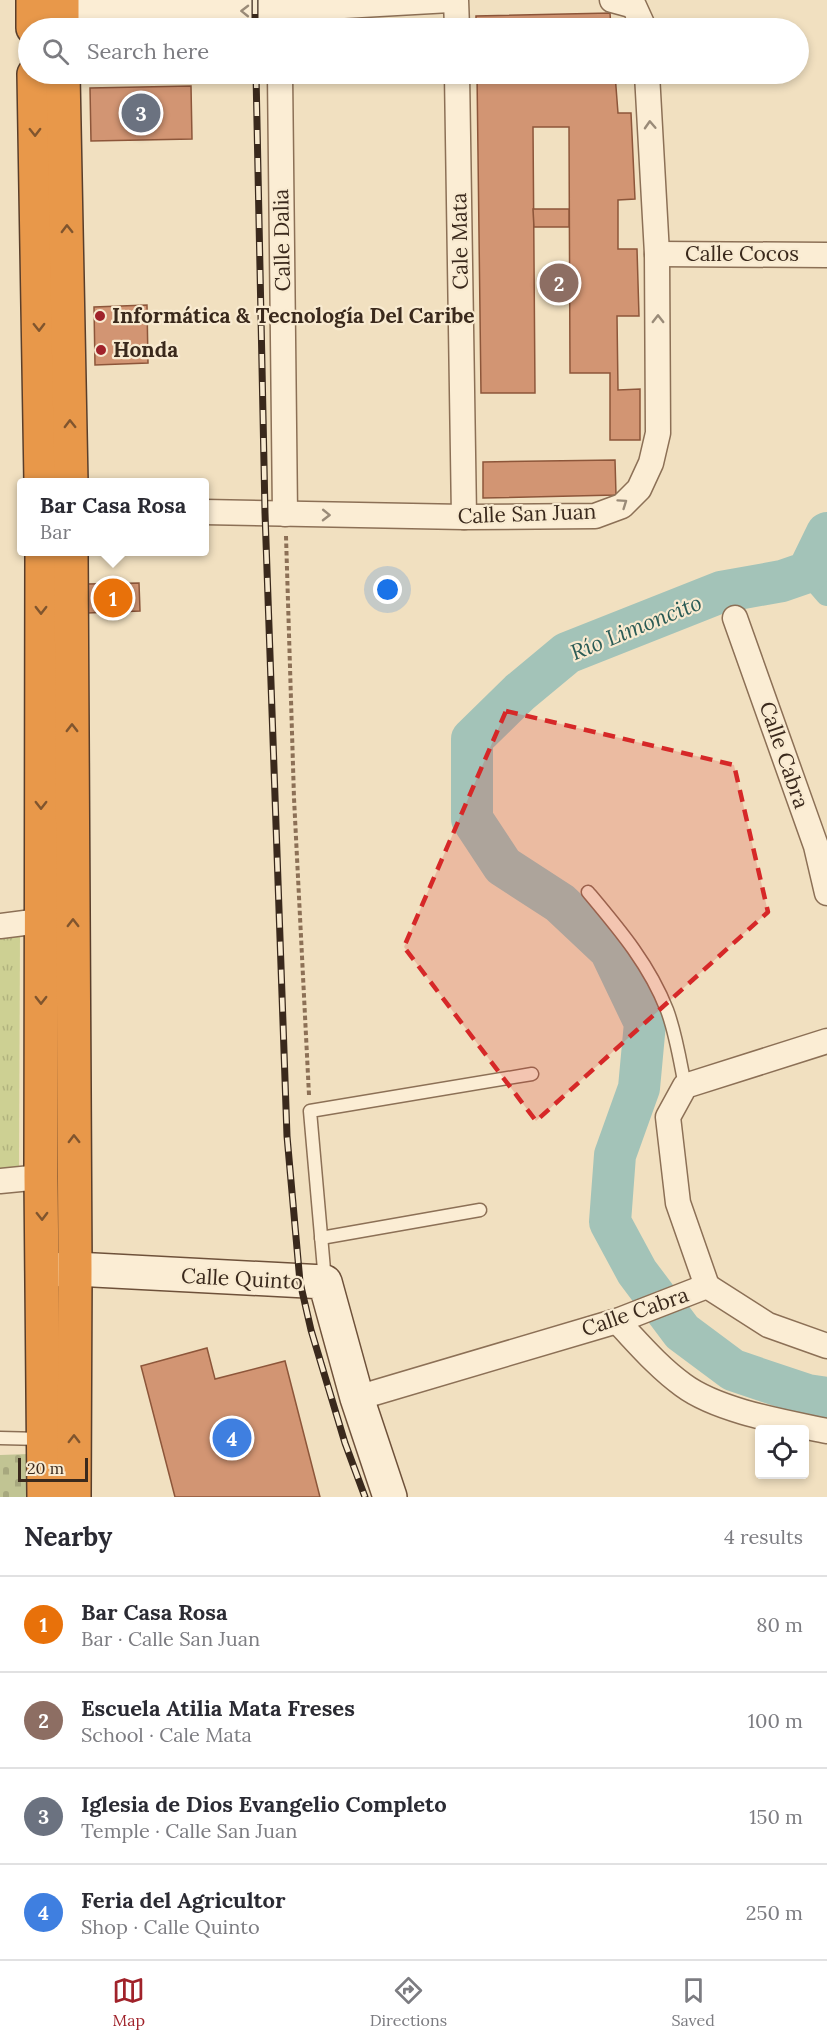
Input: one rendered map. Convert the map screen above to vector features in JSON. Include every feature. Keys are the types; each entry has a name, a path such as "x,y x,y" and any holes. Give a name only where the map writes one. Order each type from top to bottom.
{"highway":[{"path":"34,84 41,478"},
{"path":"63,84 71,478"},
{"path":"42,556 40,921 44,1497"},
{"path":"71,556 74,1497"}],"street":[{"path":"289,18 450,0"},
{"path":"456,0 457,18"},
{"path":"627,2 637,18"},
{"path":"55,9 258,18"},
{"name":"Calle Dalia","path":"280,84 285,514"},
{"name":"Cale Mata","path":"457,84 464,517"},
{"name":"Calle San Juan","path":"209,512 464,517 595,516 622,506 639,489 651,463 658,434 657,254 647,84"},
{"name":"Calle Cocos","path":"657,254 827,255"},
{"name":"Calle Cabra","path":"735,618 816,846 827,893"},
{"path":"0,926 40,921"},
{"path":"686,1086 827,1041"},
{"name":"Calle Cabra","path":"357,1398 617,1321 707,1286 678,1203 668,1117 686,1086"},
{"path":"0,1181 41,1177"},
{"name":"Calle Quinto","path":"43,1270 75,1269 325,1282 357,1398 390,1497"},
{"path":"707,1286 768,1325 827,1346"},
{"path":"617,1321 683,1386 719,1404 827,1431"}],"lane":[{"path":"588,892 626,936 650,973 668,1012 686,1086"},
{"path":"325,1282 310,1111 532,1074"},
{"path":"321,1238 480,1210"},
{"path":"0,1438 44,1439"}],"path":[{"path":"285,514 294,798 310,1111"}],"highlighted area":[{"path":"506,711 734,765 768,912 536,1121 404,947"}],"green space":[{"path":"20,935 19,1170 0,1171 0,938"},
{"path":"29,1454 29,1497 0,1497 0,1455"}],"building":[{"path":"610,13 610,18 476,18 476,16"},
{"path":"477,84 616,84 618,113 631,113 635,199 618,200 618,249 637,249 639,316 617,316 618,390 640,389 640,440 610,440 610,373 570,373 569,127 533,127 535,393 481,393"},
{"path":"191,86 192,139 91,141 90,88"},
{"path":"533,209 569,209 569,227 534,227"},
{"path":"147,305 148,363 95,365 94,307"},
{"path":"615,460 616,495 483,498 483,462"},
{"path":"139,583 140,611 87,613 87,584"},
{"path":"207,1348 215,1379 285,1361 320,1497 175,1497 141,1366"}],"waterway":[{"name":"Río Limoncito","path":"827,533 808,572 782,581 721,592 567,653 520,692 472,739 472,819 503,866 560,903 610,950 645,1023 639,1088 615,1155 610,1222 637,1272 682,1332 733,1370 807,1395 827,1398"},
{"path":"808,572 827,594"}],"railway":[{"path":"255,0 255,18"},
{"path":"256,84 265,513 287,1136 300,1282 311,1330 345,1443 365,1497"}],"place":[{"name":"Iglesia de Dios Evangelio Completo","path":"141,113"},
{"name":"Escuela Atilia Mata Freses","path":"559,283"},
{"name":"Informática & Tecnología Del Caribe","path":"100,316"},
{"name":"Honda","path":"101,350"},
{"name":"Bar Casa Rosa","path":"113,598"},
{"name":"Feria del Agricultor","path":"232,1438"}]}
